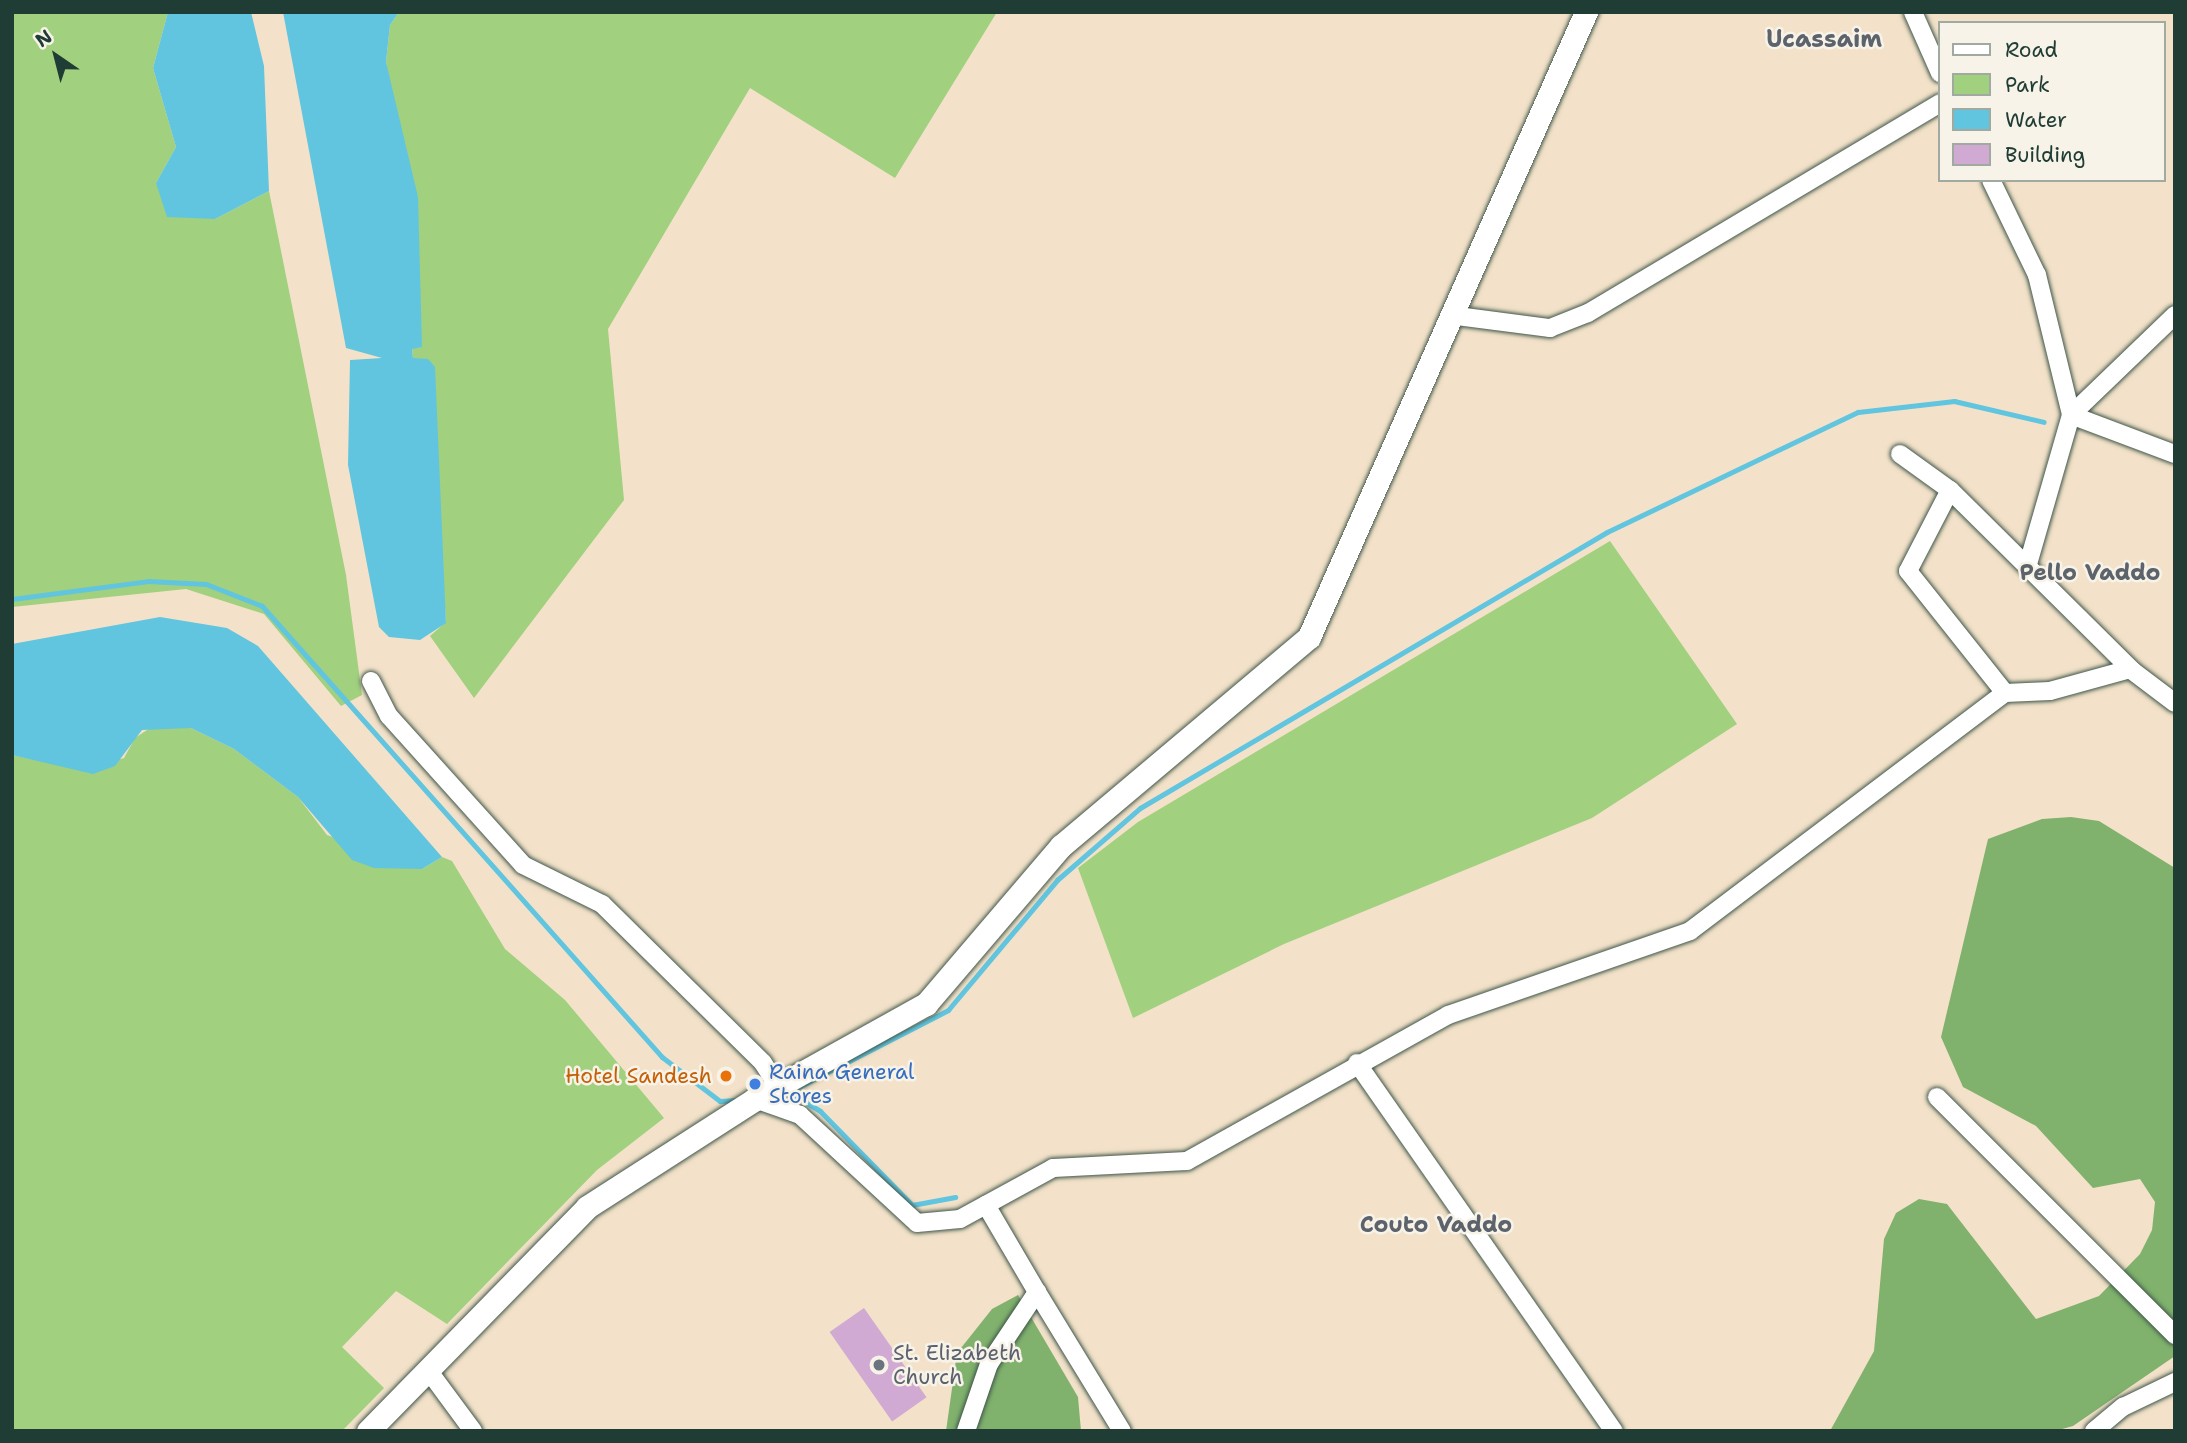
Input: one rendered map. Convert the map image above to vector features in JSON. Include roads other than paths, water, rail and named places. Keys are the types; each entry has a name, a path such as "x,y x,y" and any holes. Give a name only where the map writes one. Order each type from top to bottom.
{"street":[{"path":"368,1431 587,1207 766,1094 926,1004 1060,846 1309,637 1457,316 1586,12"},
{"path":"1913,12 1938,68"},
{"path":"1457,316 1550,328 1588,313 1938,104"},
{"path":"1992,182 2037,275 2071,415 2028,564"},
{"path":"2071,415 2175,315"},
{"path":"2071,415 2175,454"},
{"path":"1900,454 1950,491 2028,564 2133,671 2175,703"},
{"path":"1950,491 1908,571 2005,693"},
{"path":"766,1094 800,1115 917,1223 960,1219 1053,1168 1187,1161 1448,1014 1690,930 2005,693 2050,691 2133,671"},
{"path":"371,681 388,716 523,865 602,904 763,1063 766,1094"},
{"path":"1357,1063 1614,1431"},
{"path":"1937,1097 2175,1335"},
{"path":"986,1205 1122,1431"},
{"path":"966,1431 989,1364 1037,1292"},
{"path":"428,1370 473,1431"},
{"path":"2094,1431 2123,1407 2175,1382"}],"water":[{"path":"168,12 251,12 264,66 269,191 215,219 167,217 156,183 176,147 153,68"},
{"path":"283,12 399,12 390,25 386,62 418,197 422,347 412,349 413,358 428,359 435,367 446,623 420,640 389,637 379,627 348,465 350,360 382,358 346,348"},
{"path":"160,617 227,628 258,646 442,857 422,869 374,868 352,860 298,797 234,749 191,728 142,730 115,766 93,774 12,755 12,644"}],"waterway":[{"path":"781,1096 948,1010 1057,880 1140,808 1607,532 1858,412 1954,401 2044,422"},
{"path":"12,599 148,581 206,584 262,606 662,1057 720,1101 736,1100"},
{"path":"792,1094 820,1111 912,1205 955,1197"}],"place":[{"name":"Hotel Sandesh","path":"726,1076"},
{"name":"Raina General Stores","path":"755,1084"},
{"name":"St. Elizabeth Church","path":"879,1365"}],"district":[{"name":"Ucassaim","path":"1824,40"},
{"name":"Pello Vaddo","path":"2090,572"},
{"name":"Couto Vaddo","path":"1436,1224"}]}
